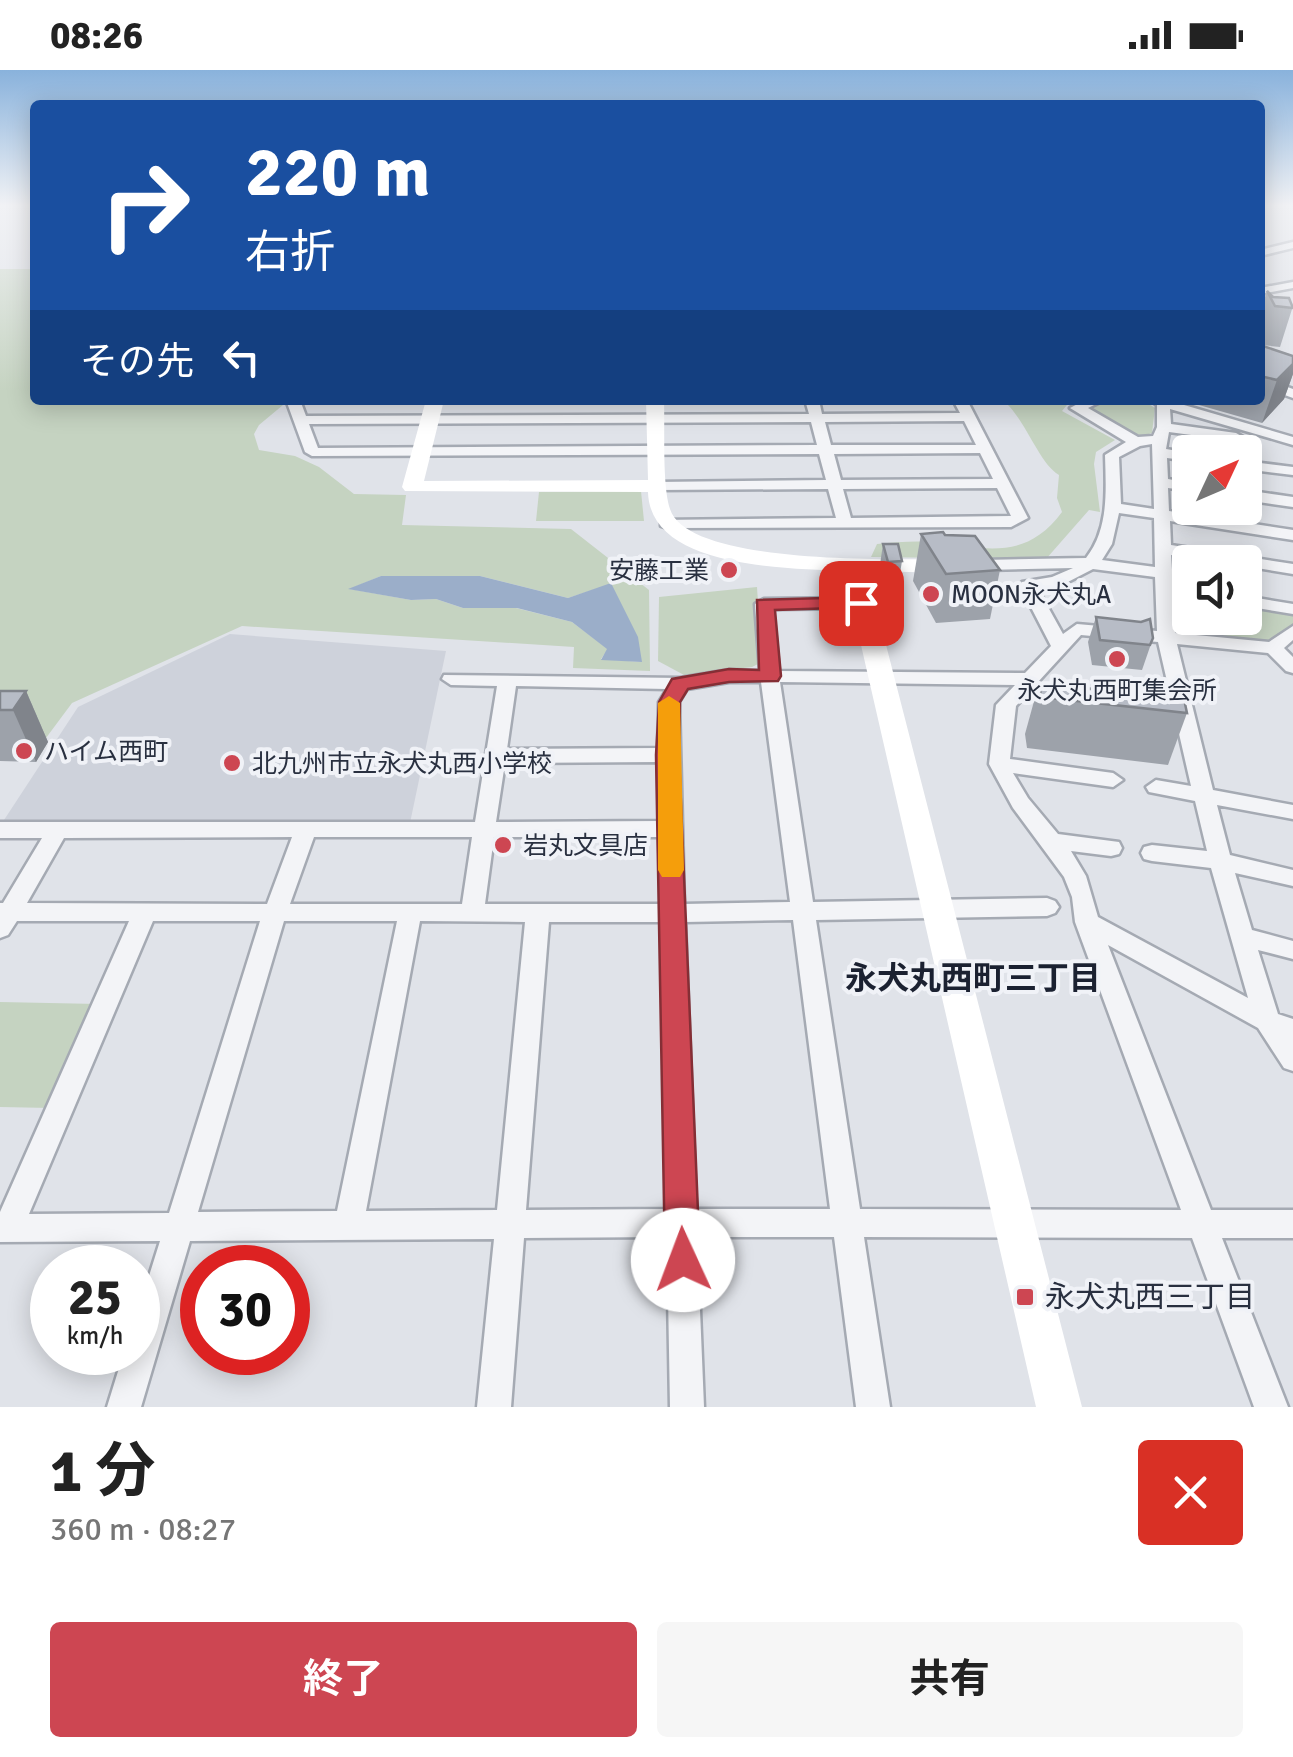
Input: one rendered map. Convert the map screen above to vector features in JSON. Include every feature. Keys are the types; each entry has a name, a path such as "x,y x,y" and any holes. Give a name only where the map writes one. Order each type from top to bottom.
{"street":[{"path":"1265,280 1273,286"},
{"path":"1265,289 1293,285"},
{"path":"1265,382 1293,394"},
{"path":"295,405 312,452 986,449"},
{"path":"813,405 845,522"},
{"path":"667,523 1012,522 1020,518 963,405"},
{"path":"1085,405 1077,408 1136,442"},
{"path":"1165,405 1162,483 1166,638 1220,861 1243,937 1293,1060"},
{"path":"1175,405 1293,442"},
{"path":"300,420 432,410 969,417"},
{"path":"432,410 412,487 1004,483"},
{"path":"655,410 659,508 667,523 686,538 738,556 984,565 1088,564 1172,584"},
{"path":"1162,440 1172,446"},
{"path":"1059,644 1028,586 1065,580 1104,547 1116,508 1112,456 1136,442 1293,442"},
{"path":"1262,467 1293,472"},
{"path":"1162,483 1172,484"},
{"path":"1262,497 1293,502"},
{"path":"1116,508 1293,535"},
{"path":"1164,549 1293,569"},
{"path":"854,562 934,906 1060,1407"},
{"path":"861,603 764,604 770,676 873,1407"},
{"path":"1262,603 1293,608"},
{"path":"1271,1407 1088,922 1087,906 1071,864 998,764 1006,705 1077,629 1273,648 1293,667"},
{"path":"1273,648 1293,631"},
{"path":"451,679 680,684 729,676 1028,679"},
{"path":"472,912 507,680"},
{"path":"680,684 670,702 668,755 687,1407"},
{"path":"497,756 668,755"},
{"path":"998,764 1114,780"},
{"path":"1156,786 1293,812"},
{"path":"0,830 671,829"},
{"path":"124,1407 274,912 306,830"},
{"path":"3,918 57,831"},
{"path":"1053,841 1111,848"},
{"path":"1152,853 1220,861 1293,878"},
{"path":"3,918 274,912 538,914 1047,907"},
{"path":"349,1224 410,913"},
{"path":"144,914 4,1228 682,1222 1293,1224"},
{"path":"494,1407 538,914"},
{"path":"1088,922 1280,1026"},
{"path":"1243,937 1293,950"}],"shaded area":[{"name":"北九州市立永犬丸西小学校","path":"230,634 446,651 410,823 4,820 78,707"}],"green space":[{"path":"0,269 30,269 30,405 283,405 254,434 259,450 295,456 319,467 354,494 406,495 402,525 571,529 649,590 650,671 573,668 574,647 242,626 72,703 46,738 0,737","holes":["381,576 480,576 568,598 611,584 641,662 601,659 608,649 572,622 516,608 463,608 436,599 411,600 350,589"]},
{"path":"1008,405 1067,405 1062,411 1115,440 1096,452 1100,512 1089,510 1046,559 871,557 877,544 925,542 1008,547 1022,544 1049,527 1062,512 1057,498 1059,475 1039,453"},
{"path":"1095,405 1150,405 1155,408 1152,433 1136,438 1085,409"},
{"path":"641,491 644,521 536,521 539,492"},
{"path":"757,587 762,662 752,667 684,675 658,661 659,597"},
{"path":"1262,607 1293,613 1293,626 1272,644 1192,635 1262,635"},
{"path":"0,1002 98,1004 51,1108 0,1107"}],"water":[{"path":"381,576 480,576 568,598 611,583 638,637 642,662 601,660 607,649 572,622 517,608 463,608 436,599 411,600 348,589"}],"building":[{"path":"1267,291 1273,297 1289,298 1293,308 1275,306"},
{"path":"1265,347 1293,356 1293,364 1277,380 1265,377"},
{"path":"921,534 975,536 1000,570 946,574"},
{"path":"883,544 898,544 902,561 888,562"},
{"path":"1096,617 1141,622 1150,619 1150,645 1100,640"},
{"path":"1039,683 1184,699 1187,713 1041,697"},
{"path":"0,691 26,691 13,710 0,710"}],"slow traffic":[{"path":"669,703 671,870"}],"place":[{"name":"安藤工業","path":"729,570"},
{"name":"MOON永犬丸A","path":"931,594"},
{"name":"永犬丸西町集会所","path":"1117,659"},
{"name":"ハイム西町","path":"24,751"},
{"name":"北九州市立永犬丸西小学校","path":"232,763"},
{"name":"岩丸文具店","path":"503,845"},
{"name":"永犬丸西三丁目","path":"1025,1297"}],"district":[{"name":"永犬丸西町三丁目","path":"973,978"}],"route":[{"path":"683,1260 668,755 670,702 680,684 729,676 770,676 764,604 861,603"}]}
